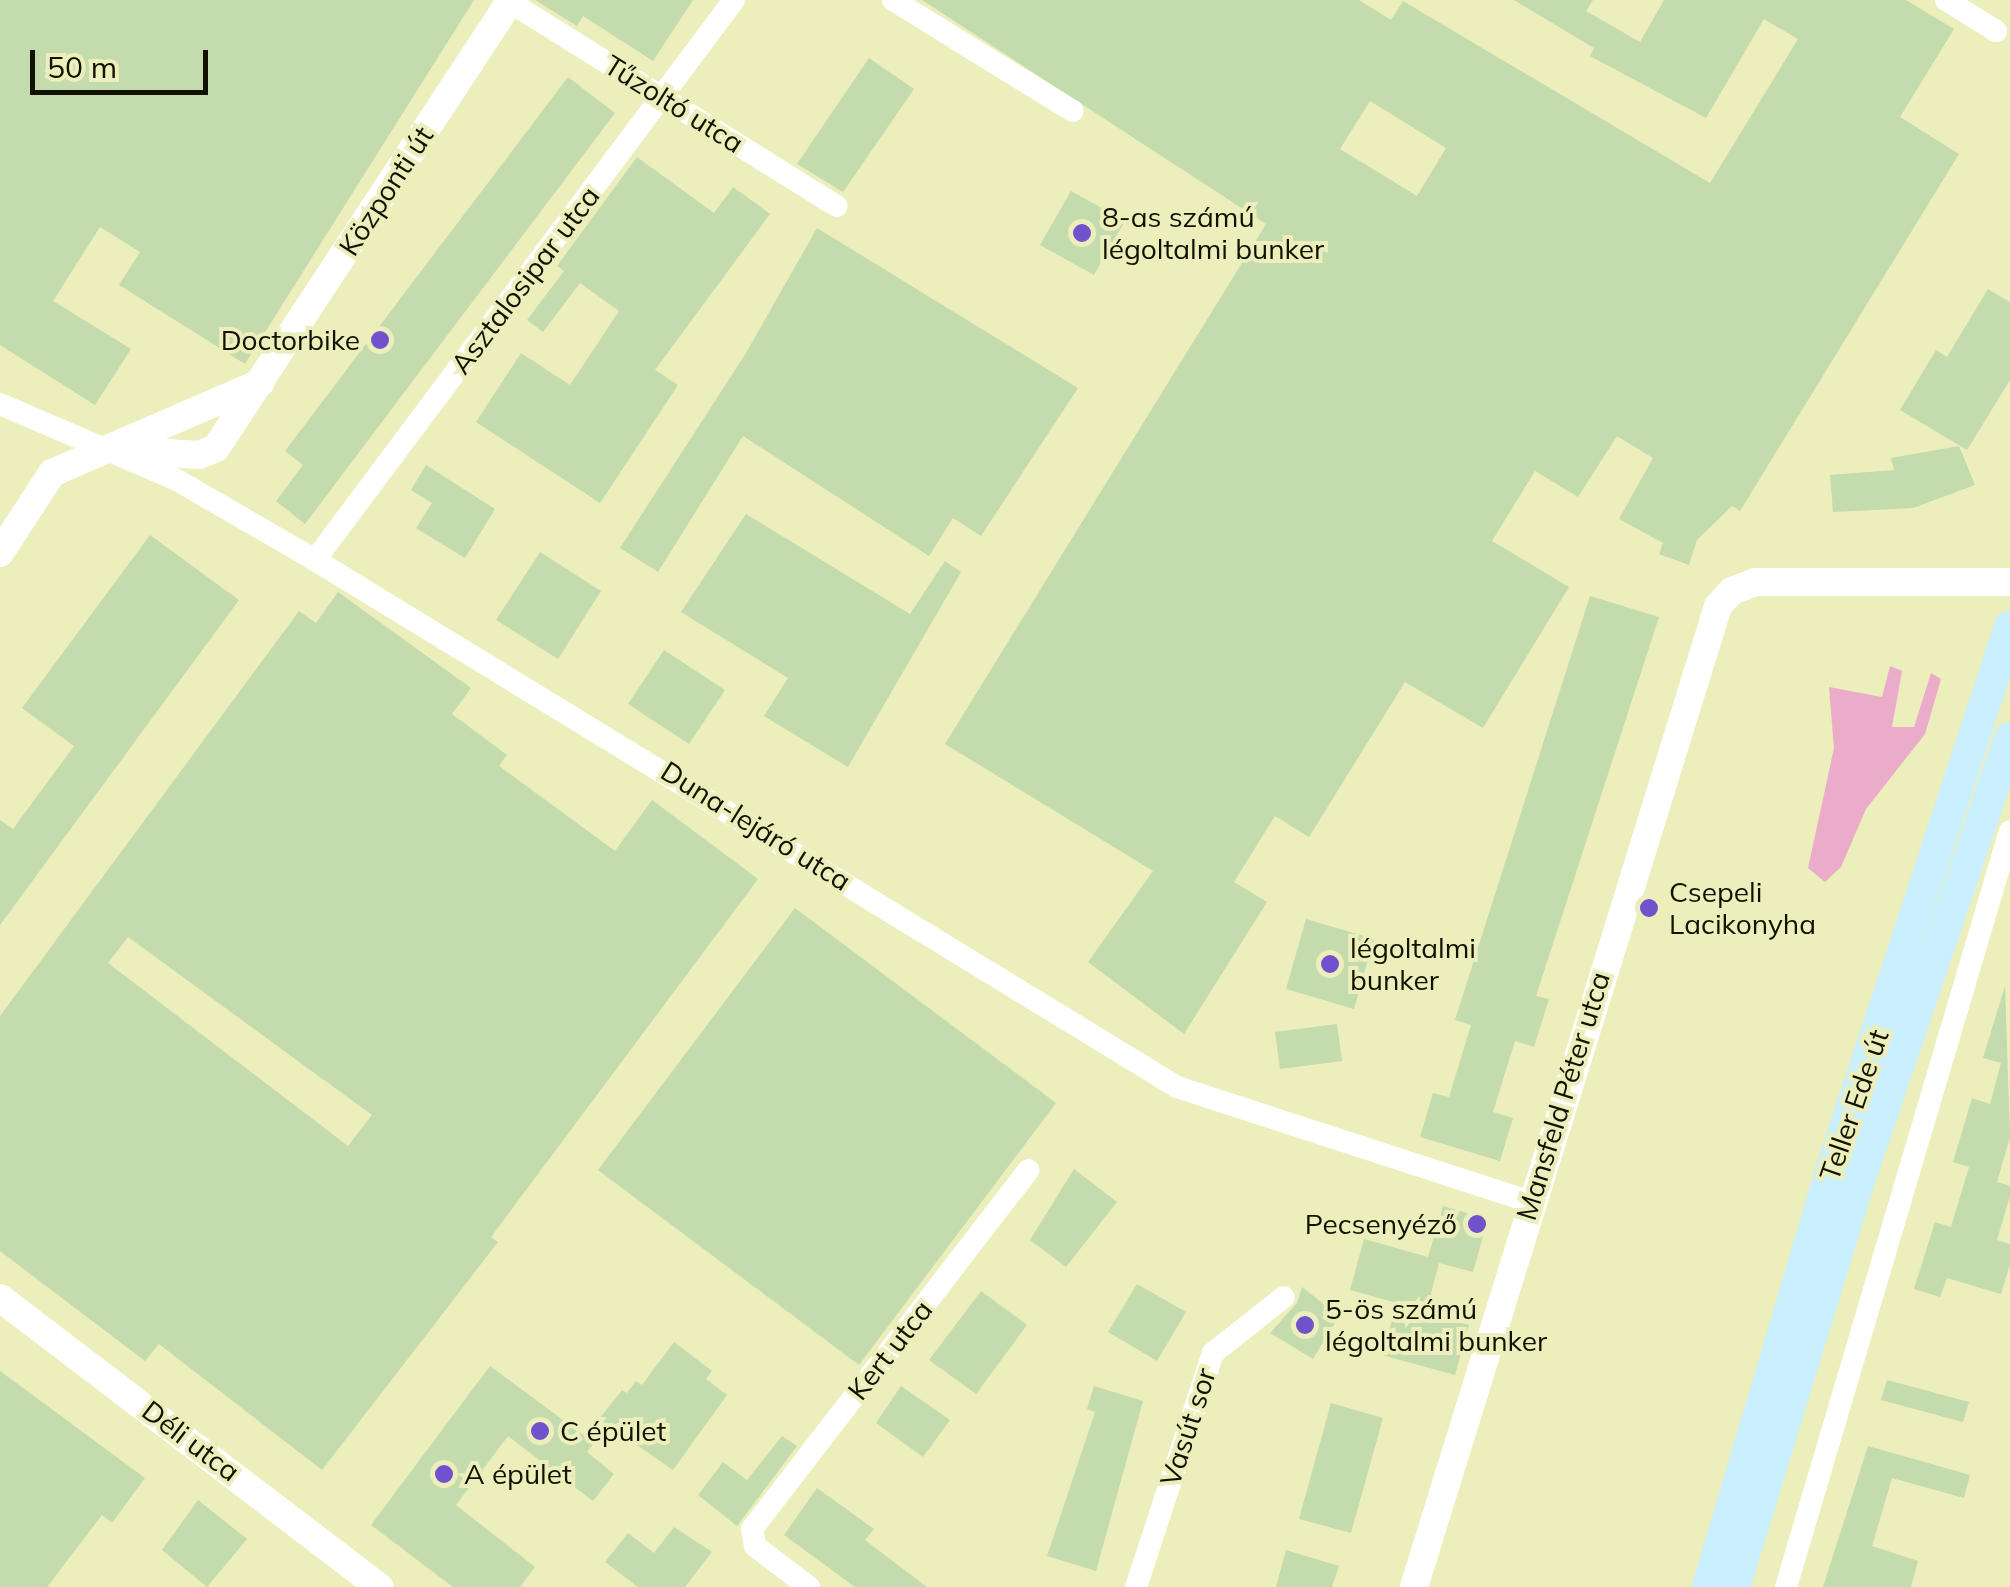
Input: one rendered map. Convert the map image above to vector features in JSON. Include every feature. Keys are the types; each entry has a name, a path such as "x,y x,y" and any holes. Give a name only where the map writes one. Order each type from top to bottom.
{"main road":[{"name":"Teller Ede út","path":"1708,1587 1830,1174 2010,627"},
{"name":"Teller Ede út","path":"1734,1587 1858,1184 2010,742"}],"street":[{"name":"Asztalosipar utca","path":"316,560 734,0"},
{"path":"893,0 1073,111"},
{"path":"1946,0 1996,31"},
{"name":"Tűzoltó utca","path":"511,1 837,206"},
{"name":"Központi út","path":"109,450 199,456 216,448 511,1"},
{"name":"Központi út","path":"0,553 52,473 261,382"},
{"name":"Duna-lejáró utca","path":"0,404 177,480 316,560 1177,1087 1531,1202"},
{"name":"Mansfeld Péter utca","path":"1414,1587 1718,606 1732,590 1756,582 2010,582"},
{"path":"1786,1587 2010,831"},
{"name":"Kert utca","path":"809,1587 755,1546 752,1529 1028,1170"},
{"name":"Vasút sor","path":"1136,1587 1212,1354 1284,1297"},
{"name":"Déli utca","path":"0,1298 380,1587"}],"shaded area":[{"path":"1890,666 1902,671 1892,727 1914,727 1931,673 1941,679 1925,734 1866,809 1841,867 1825,882 1808,868 1834,748 1829,687 1882,697"}],"building":[{"path":"0,0 474,0 245,364 119,285 140,252 100,227 53,301 131,349 95,405 0,345"},
{"path":"535,0 693,0 653,61 583,16 577,26"},
{"path":"922,0 1359,0 1391,20 1403,1 1710,183 1798,39 1764,19 1706,118 1590,56 1594,48 1514,0 1593,0 1586,11 1640,42 1664,0 1906,0 1954,29 1900,117 1959,154 1740,511 1732,506 1697,540 1689,565 1659,554 1663,543 1619,519 1653,458 1617,436 1578,497 1535,471 1492,541 1569,587 1483,728 1405,682 1309,837 1275,816 1234,882 1267,902 1184,1034 1088,962 1153,871 945,744 1266,224","holes":["1370,101 1446,148 1417,196 1340,149"]},
{"path":"869,58 914,89 843,192 797,164"},
{"path":"568,77 615,113 305,524 276,501 303,465 285,451"},
{"path":"637,157 714,213 733,187 770,214 655,370 678,385 600,503 476,422 521,353 570,385 619,311 580,283 543,332 527,320 564,271 557,266"},
{"name":"8-as számú légoltalmi bunker","path":"1071,191 1125,221 1094,275 1040,245"},
{"path":"817,228 1078,388 981,536 953,518 929,556 743,436 658,572 620,548 746,353"},
{"path":"1988,289 2010,302 2010,380 1967,450 1900,410 1936,350 1947,357"},
{"path":"1959,446 1975,485 1913,508 1833,512 1830,475 1894,470 1891,458"},
{"path":"426,465 495,509 465,558 416,528 432,503 411,490"},
{"path":"746,514 910,614 945,561 961,572 848,767 764,716 788,678 681,612"},
{"path":"150,535 239,600 0,925 0,820 13,829 74,746 22,708"},
{"path":"540,552 601,591 558,659 496,620"},
{"path":"338,592 471,688 452,714 507,755 499,766 615,851 652,800 758,879 491,1237 498,1242 322,1470 159,1344 145,1361 0,1251 0,1016 299,611 316,623","holes":["128,937 372,1115 348,1146 108,963"]},
{"path":"1590,596 1659,617 1536,996 1549,999 1534,1047 1515,1041 1493,1112 1513,1118 1500,1161 1420,1137 1433,1093 1449,1097 1471,1025 1455,1020"},
{"path":"664,650 725,690 689,744 628,704"},
{"path":"795,908 1056,1103 859,1365 598,1170"},
{"name":"légoltalmi bunker","path":"1306,919 1374,939 1354,1009 1286,989"},
{"path":"2005,986 2010,1137 1997,1182 2010,1186 2010,1196 1997,1240 2010,1244 2010,1264 2001,1294 1947,1278 1940,1297 1914,1289 1935,1222 1951,1227 1969,1167 1953,1162 1972,1098 1990,1104 2001,1063 1983,1058"},
{"path":"1337,1024 1342,1061 1280,1069 1275,1032"},
{"path":"1074,1169 1117,1202 1066,1267 1030,1240"},
{"path":"1443,1206 1488,1219 1473,1272 1439,1263 1426,1313 1469,1325 1455,1375 1382,1355 1397,1303 1350,1290 1364,1239 1428,1257"},
{"path":"1137,1284 1186,1312 1157,1361 1108,1332"},
{"name":"5-ös számú légoltalmi bunker","path":"1302,1287 1339,1316 1313,1359 1270,1333 1297,1303"},
{"path":"981,1291 1027,1325 976,1394 929,1360"},
{"path":"674,1342 712,1371 706,1379 727,1395 673,1470 599,1419 622,1390 627,1393 636,1381 642,1385"},
{"name":"A épület","path":"490,1366 594,1443 587,1452 614,1474 593,1501 508,1436 456,1505 535,1567 520,1587 453,1587 371,1525"},
{"path":"0,1371 145,1478 112,1523 102,1515 47,1587 0,1587"},
{"path":"1887,1380 1969,1402 1963,1422 1881,1400"},
{"path":"901,1386 950,1420 923,1457 876,1423"},
{"path":"1094,1386 1143,1401 1096,1571 1047,1556 1095,1412 1087,1409"},
{"path":"1331,1403 1383,1418 1351,1533 1299,1519"},
{"path":"782,1436 797,1446 737,1526 698,1495 723,1462 747,1480"},
{"path":"1868,1446 1970,1475 1964,1498 1892,1478 1872,1546 1918,1561 1911,1587 1823,1587"},
{"path":"817,1488 874,1529 865,1540 927,1587 855,1587 784,1535"},
{"path":"198,1500 247,1539 207,1587 162,1550"},
{"path":"674,1527 712,1552 685,1587 638,1587 605,1562 628,1533 654,1553"},
{"path":"1286,1550 1339,1566 1332,1587 1276,1587"}],"place":[{"name":"8-as számú légoltalmi bunker","path":"1082,233"},
{"name":"Doctorbike","path":"380,340"},
{"name":"Csepeli Lacikonyha","path":"1649,908"},
{"name":"légoltalmi bunker","path":"1330,964"},
{"name":"Pecsenyéző","path":"1477,1224"},
{"name":"5-ös számú légoltalmi bunker","path":"1305,1325"},
{"name":"C épület","path":"540,1431"},
{"name":"A épület","path":"444,1474"}]}
